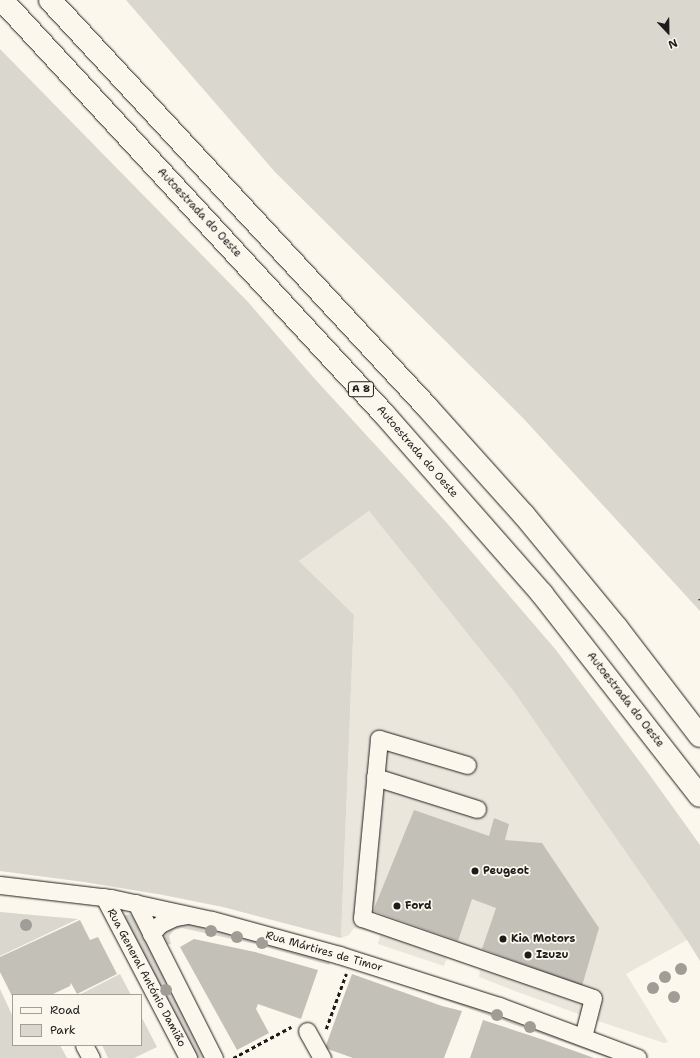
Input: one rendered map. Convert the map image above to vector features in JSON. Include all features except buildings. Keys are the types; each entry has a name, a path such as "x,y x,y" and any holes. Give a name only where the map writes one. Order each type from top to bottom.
{"highway":[{"name":"Autoestrada do Oeste","path":"2,0 384,414 512,559 542,594 700,796"},
{"path":"50,0 428,407 524,515 617,628 700,736"}],"street":[{"path":"467,765 379,738 362,918 593,998 583,1037"},
{"path":"375,777 477,809"},
{"name":"Rua Mártires de Timor","path":"0,885 104,898 188,914 339,955 499,1006 638,1058"},
{"name":"Rua General António Damião","path":"104,898 188,1058"},
{"name":"Rua General António Damião","path":"136,903 214,1058"},
{"path":"151,934 160,924 174,917 188,914"},
{"path":"307,1031 323,1058"},
{"path":"85,1046 91,1058"}],"path":[{"path":"233,1058 295,1025 307,1031 325,1030 349,968"}],"shaded area":[{"path":"369,511 512,689 687,940 626,974 668,1042 664,1043 598,1021 515,991 479,977 480,969 447,958 444,966 378,944 380,935 354,928 349,935 341,938 354,616 299,561"}],"green space":[{"path":"126,0 700,0 700,611 523,418 275,172"},
{"path":"0,49 248,302 314,378 446,522 556,650 700,845 700,961 687,940 512,689 369,511 299,561 354,615 341,938 223,907 163,895 84,882 0,871"},
{"path":"0,912 78,919 0,956"},
{"path":"131,914 204,1058 198,1058 124,918 125,915"},
{"path":"191,923 331,959 329,965 255,944 182,928 174,930 169,936 171,944 164,945 164,932 166,927"},
{"path":"357,964 621,1058 609,1058 470,1009 356,968"},
{"path":"120,974 130,994 81,994"},
{"path":"0,989 12,1015 12,1046 61,1046 67,1058 0,1058"},
{"path":"142,1018 157,1047 134,1058 108,1058 102,1046 142,1046"}],"place":[{"name":"Peugeot","path":"475,871"},
{"name":"Ford","path":"397,906"},
{"name":"Kia Motors","path":"503,939"},
{"name":"Izuzu","path":"528,955"}]}
